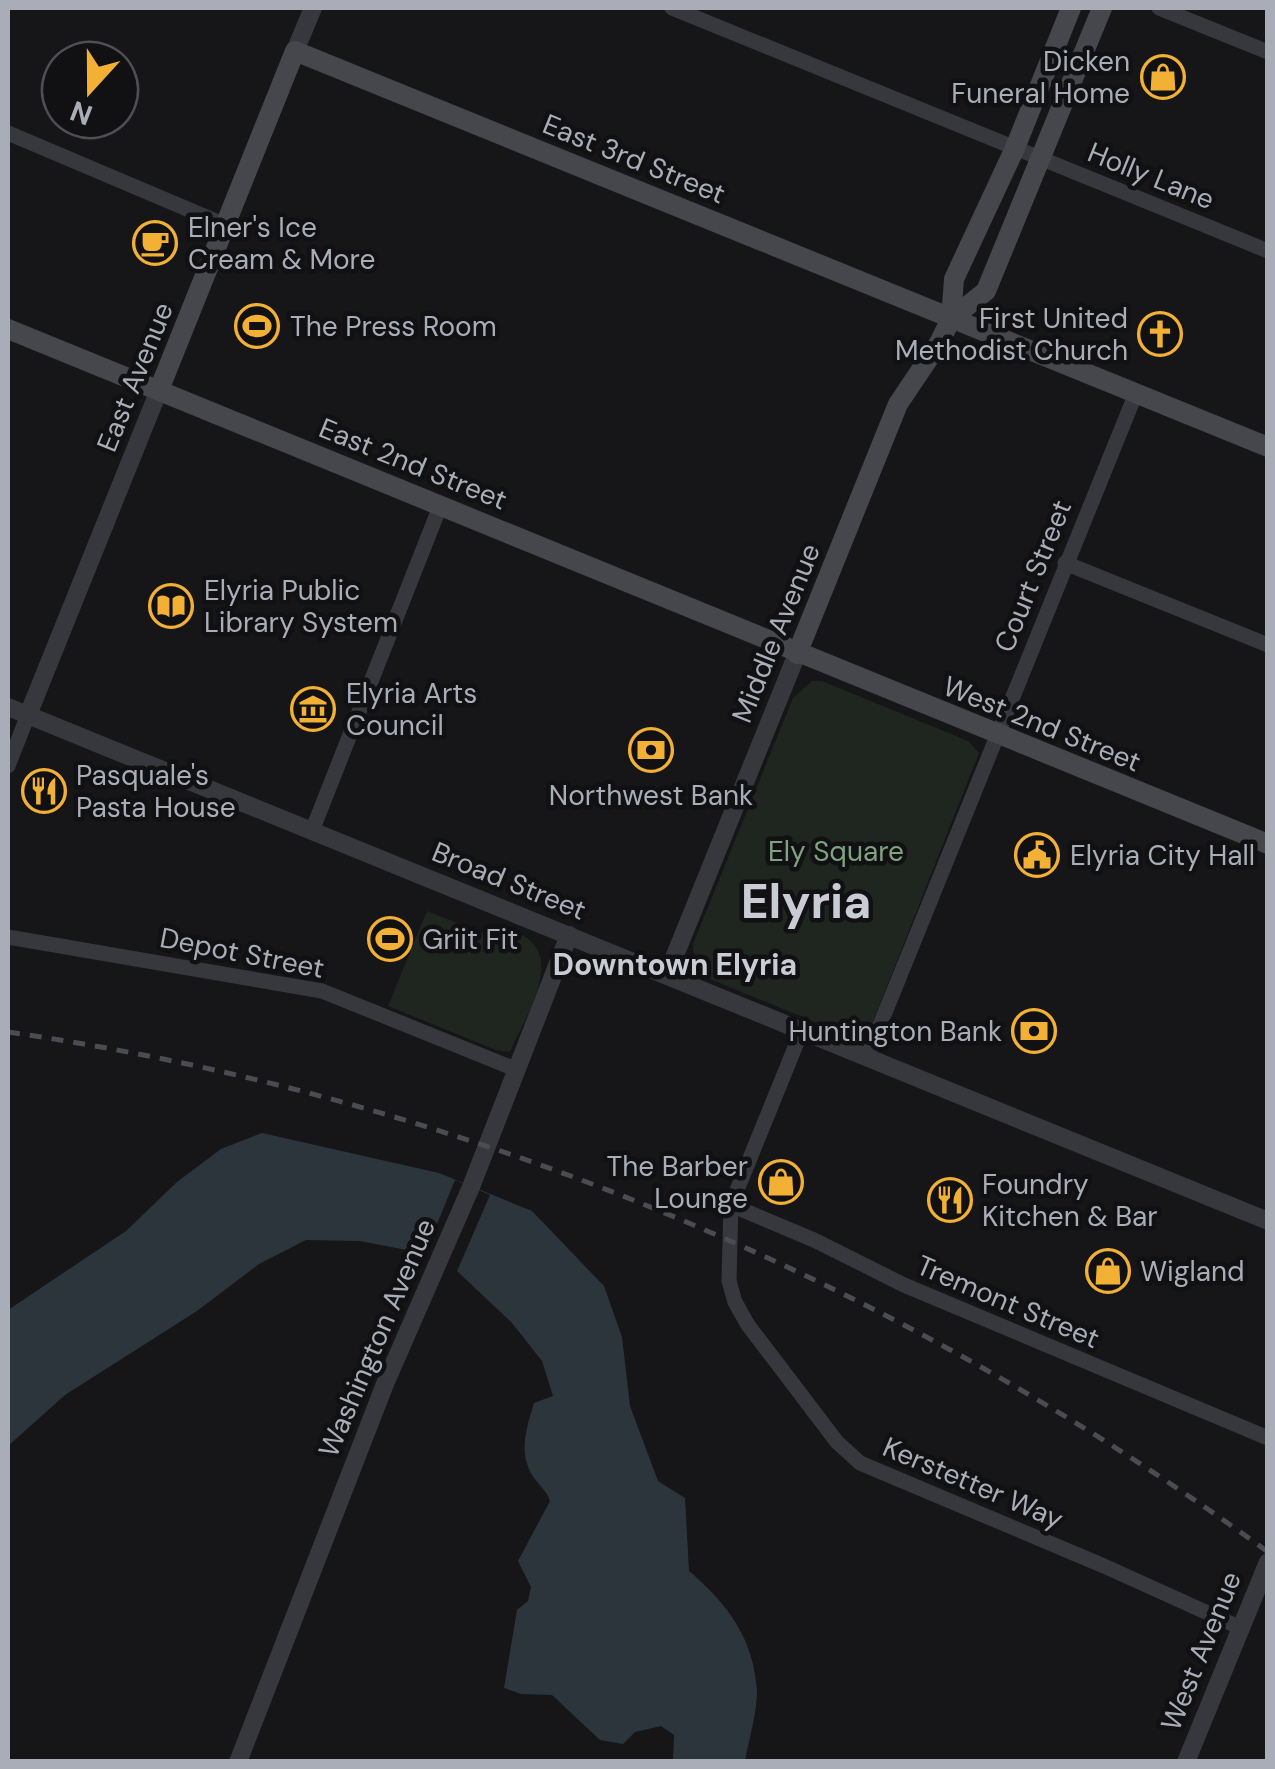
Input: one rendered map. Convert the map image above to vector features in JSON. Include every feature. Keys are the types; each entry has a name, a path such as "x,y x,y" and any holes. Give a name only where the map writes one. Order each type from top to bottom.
{"main road":[{"name":"Middle Avenue","path":"796,654 898,404 951,318 954,279 1015,148 1071,8"},
{"name":"Middle Avenue","path":"951,318 986,291 1102,8"},
{"name":"East Avenue","path":"159,390 295,51"},
{"name":"East 3rd Street","path":"295,51 1268,447"},
{"name":"East 2nd Street","path":"8,329 441,504 796,654"},
{"name":"West 2nd Street","path":"796,654 1268,844"}],"street":[{"name":"East Avenue","path":"295,51 313,8"},
{"name":"Holly Lane","path":"672,8 1268,251"},
{"path":"1159,8 1268,52"},
{"path":"8,134 226,225"},
{"name":"East Avenue","path":"8,766 159,390"},
{"name":"Court Street","path":"868,1057 1064,563 1136,393"},
{"path":"312,831 441,504"},
{"path":"1064,563 1268,645"},
{"name":"Middle Avenue","path":"667,975 796,654"},
{"name":"Broad Street","path":"8,707 1268,1221"},
{"name":"Washington Avenue","path":"238,1762 398,1353 471,1186 568,936"},
{"name":"Depot Street","path":"8,937 322,992 515,1069"},
{"name":"Kerstetter Way","path":"802,1030 731,1206 730,1281 735,1302 780,1368 851,1456 881,1473 1104,1566 1240,1628"},
{"name":"Tremont Street","path":"731,1206 814,1240 904,1285 1268,1438"},
{"name":"West Avenue","path":"1186,1762 1268,1562"}],"green space":[{"name":"Ely Square","path":"812,681 822,681 968,741 979,753 872,1024 858,1034 844,1034 710,979 699,968 694,955 693,944 793,698"},
{"path":"427,911 500,940 522,935 535,945 541,958 541,974 510,1052 496,1050 388,1006"}],"shaded area":[{"path":"262,1133 439,1173 532,1211 604,1286 622,1337 630,1406 658,1481 685,1498 689,1571 726,1609 750,1655 757,1699 745,1761 673,1761 674,1735 661,1726 635,1732 623,1744 600,1740 552,1695 521,1694 504,1688 517,1610 528,1601 531,1587 518,1561 550,1501 525,1457 527,1430 534,1403 553,1396 542,1361 512,1323 456,1270 412,1251 360,1241 306,1240 259,1264 197,1311 65,1395 8,1446 8,1310 126,1231 177,1182 221,1149"}],"pier":[{"path":"455,1180 490,1195 455,1276 422,1261"}],"railway":[{"path":"8,1032 177,1062 344,1103 508,1154 669,1215 826,1286 978,1366 1126,1455 1268,1552"}],"place":[{"name":"Dicken Funeral Home","path":"1163,77"},
{"name":"Elner's Ice Cream & More","path":"155,243"},
{"name":"The Press Room","path":"257,326"},
{"name":"First United Methodist Church","path":"1160,334"},
{"name":"Elyria Public Library System","path":"171,606"},
{"name":"Elyria Arts Council","path":"313,709"},
{"name":"Northwest Bank","path":"651,750"},
{"name":"Pasquale's Pasta House","path":"44,791"},
{"name":"Elyria City Hall","path":"1037,855"},
{"name":"Griit Fit","path":"390,939"},
{"name":"Huntington Bank","path":"1034,1031"},
{"name":"The Barber Lounge","path":"781,1182"},
{"name":"Foundry Kitchen & Bar","path":"950,1200"},
{"name":"Wigland","path":"1108,1271"}],"district":[{"name":"Elyria","path":"806,901"},
{"name":"Downtown Elyria","path":"675,964"}]}
